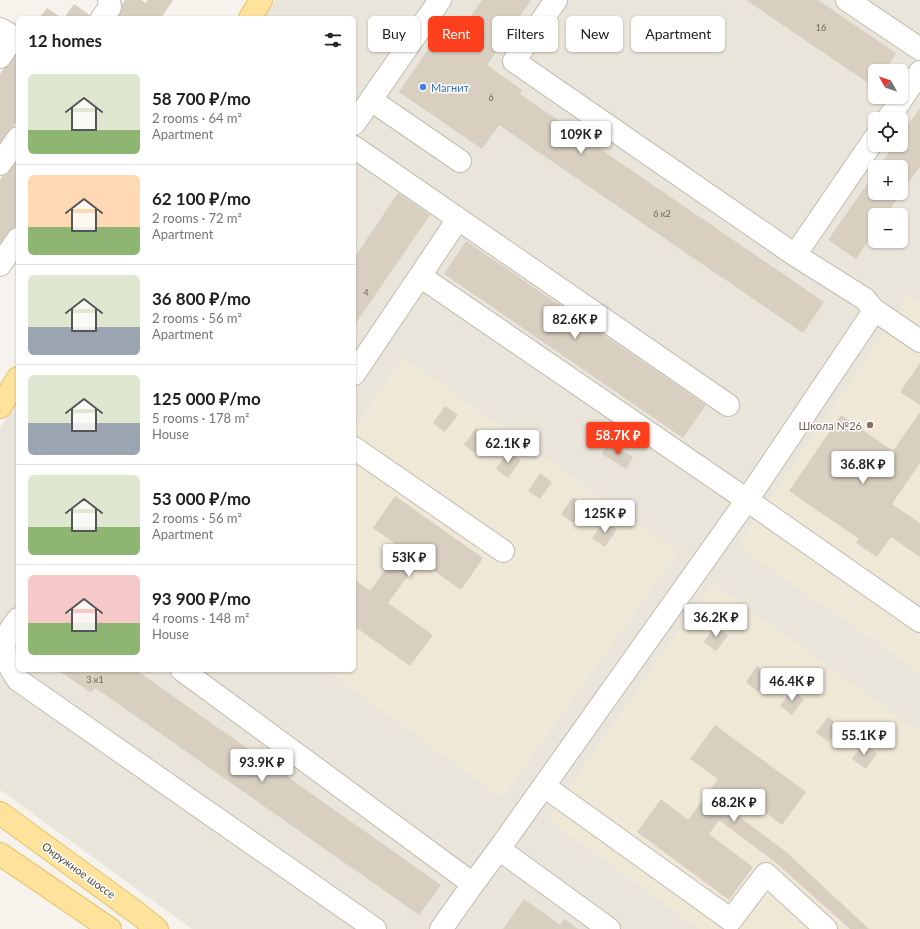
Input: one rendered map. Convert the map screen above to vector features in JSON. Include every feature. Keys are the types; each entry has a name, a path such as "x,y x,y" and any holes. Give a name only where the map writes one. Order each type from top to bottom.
{"main road":[{"path":"251,16 262,0"},
{"path":"0,388 16,366"},
{"path":"0,406 16,381"},
{"name":"Окружное шоссе","path":"0,813 137,912 157,929"},
{"path":"0,854 109,929"}],"lane":[{"path":"103,16 110,7 109,0"},
{"path":"356,121 440,0"},
{"path":"556,0 514,61 795,255 865,299 873,309 920,341"},
{"path":"848,0 920,49"},
{"path":"0,29 14,37 0,57"},
{"path":"893,112 920,72"},
{"path":"371,100 460,161"},
{"path":"0,164 16,141"},
{"path":"356,148 728,405"},
{"path":"795,255 868,148"},
{"path":"356,371 458,219"},
{"path":"0,265 16,243"},
{"path":"420,276 747,500 920,621"},
{"path":"441,929 747,500 870,317 873,309"},
{"path":"356,449 503,551"},
{"path":"16,622 6,638 4,652 9,667 18,680 375,929"},
{"path":"185,672 473,884"},
{"path":"544,786 731,920 766,874 826,929"},
{"path":"499,849 609,929"}],"shaded area":[{"path":"275,0 920,0 920,929 192,929 0,790 0,428 16,402 16,672 356,672 356,16 264,16"},
{"name":"Школа №26","path":"909,296 920,304 920,673 737,546"},
{"path":"403,357 678,552 502,798 329,672 356,672 356,425"},
{"path":"712,583 920,732 920,929 699,929 547,819"}],"building":[{"path":"125,0 141,0 146,3 148,0 173,0 162,16 114,16"},
{"path":"482,0 531,0 520,16 492,16 492,52 496,52 487,65 522,90 520,94 824,302 803,333 499,125 482,149 399,92 428,49 428,52 484,52 484,16 471,16"},
{"path":"746,0 818,0 896,53 889,64 868,64 868,83"},
{"path":"74,4 91,16 65,16"},
{"path":"47,8 59,16 41,16"},
{"path":"16,51 16,123 0,145 0,74"},
{"path":"920,108 920,166 908,183 908,160 884,160 889,152 908,152 908,125"},
{"path":"16,157 16,226 0,249 0,180"},
{"path":"868,183 868,200 896,200 891,208 868,208 868,241 856,259 828,240"},
{"path":"398,193 430,215 356,323 356,255"},
{"path":"466,241 706,405 683,438 444,274"},
{"path":"920,363 920,405 900,392"},
{"path":"445,406 458,415 445,432 433,423"},
{"path":"920,412 920,463 892,504 920,523 920,557 891,537 877,557 856,543 859,539 789,491 841,415 893,451"},
{"path":"476,428 489,436 476,454 464,445"},
{"path":"609,442 633,457 626,469 602,454"},
{"path":"508,451 521,460 508,478 496,469"},
{"path":"540,473 552,482 540,499 528,491"},
{"path":"395,496 483,558 461,590 419,560 388,603 433,635 410,666 356,627 356,580 370,591 401,548 373,528"},
{"path":"573,497 586,506 573,523 561,514"},
{"path":"605,520 617,529 605,547 592,538"},
{"path":"715,626 728,635 716,651 704,642"},
{"path":"757,666 770,676 758,692 746,682"},
{"path":"61,672 139,672 441,885 419,915 107,696 95,688 91,693"},
{"path":"791,690 804,699 792,715 780,706"},
{"path":"828,717 840,726 829,742 816,733"},
{"path":"715,725 806,792 782,825 739,793 728,808 785,851 869,929 850,929 775,862 719,820 709,834 753,867 729,900 637,832 661,799 688,820 718,779 690,759"},
{"path":"863,743 877,753 866,769 852,759"},
{"path":"524,899 560,925 564,919 578,929 503,929"}],"place":[{"name":"Магнит","path":"423,87"},
{"name":"Школа №26","path":"870,425"}]}
